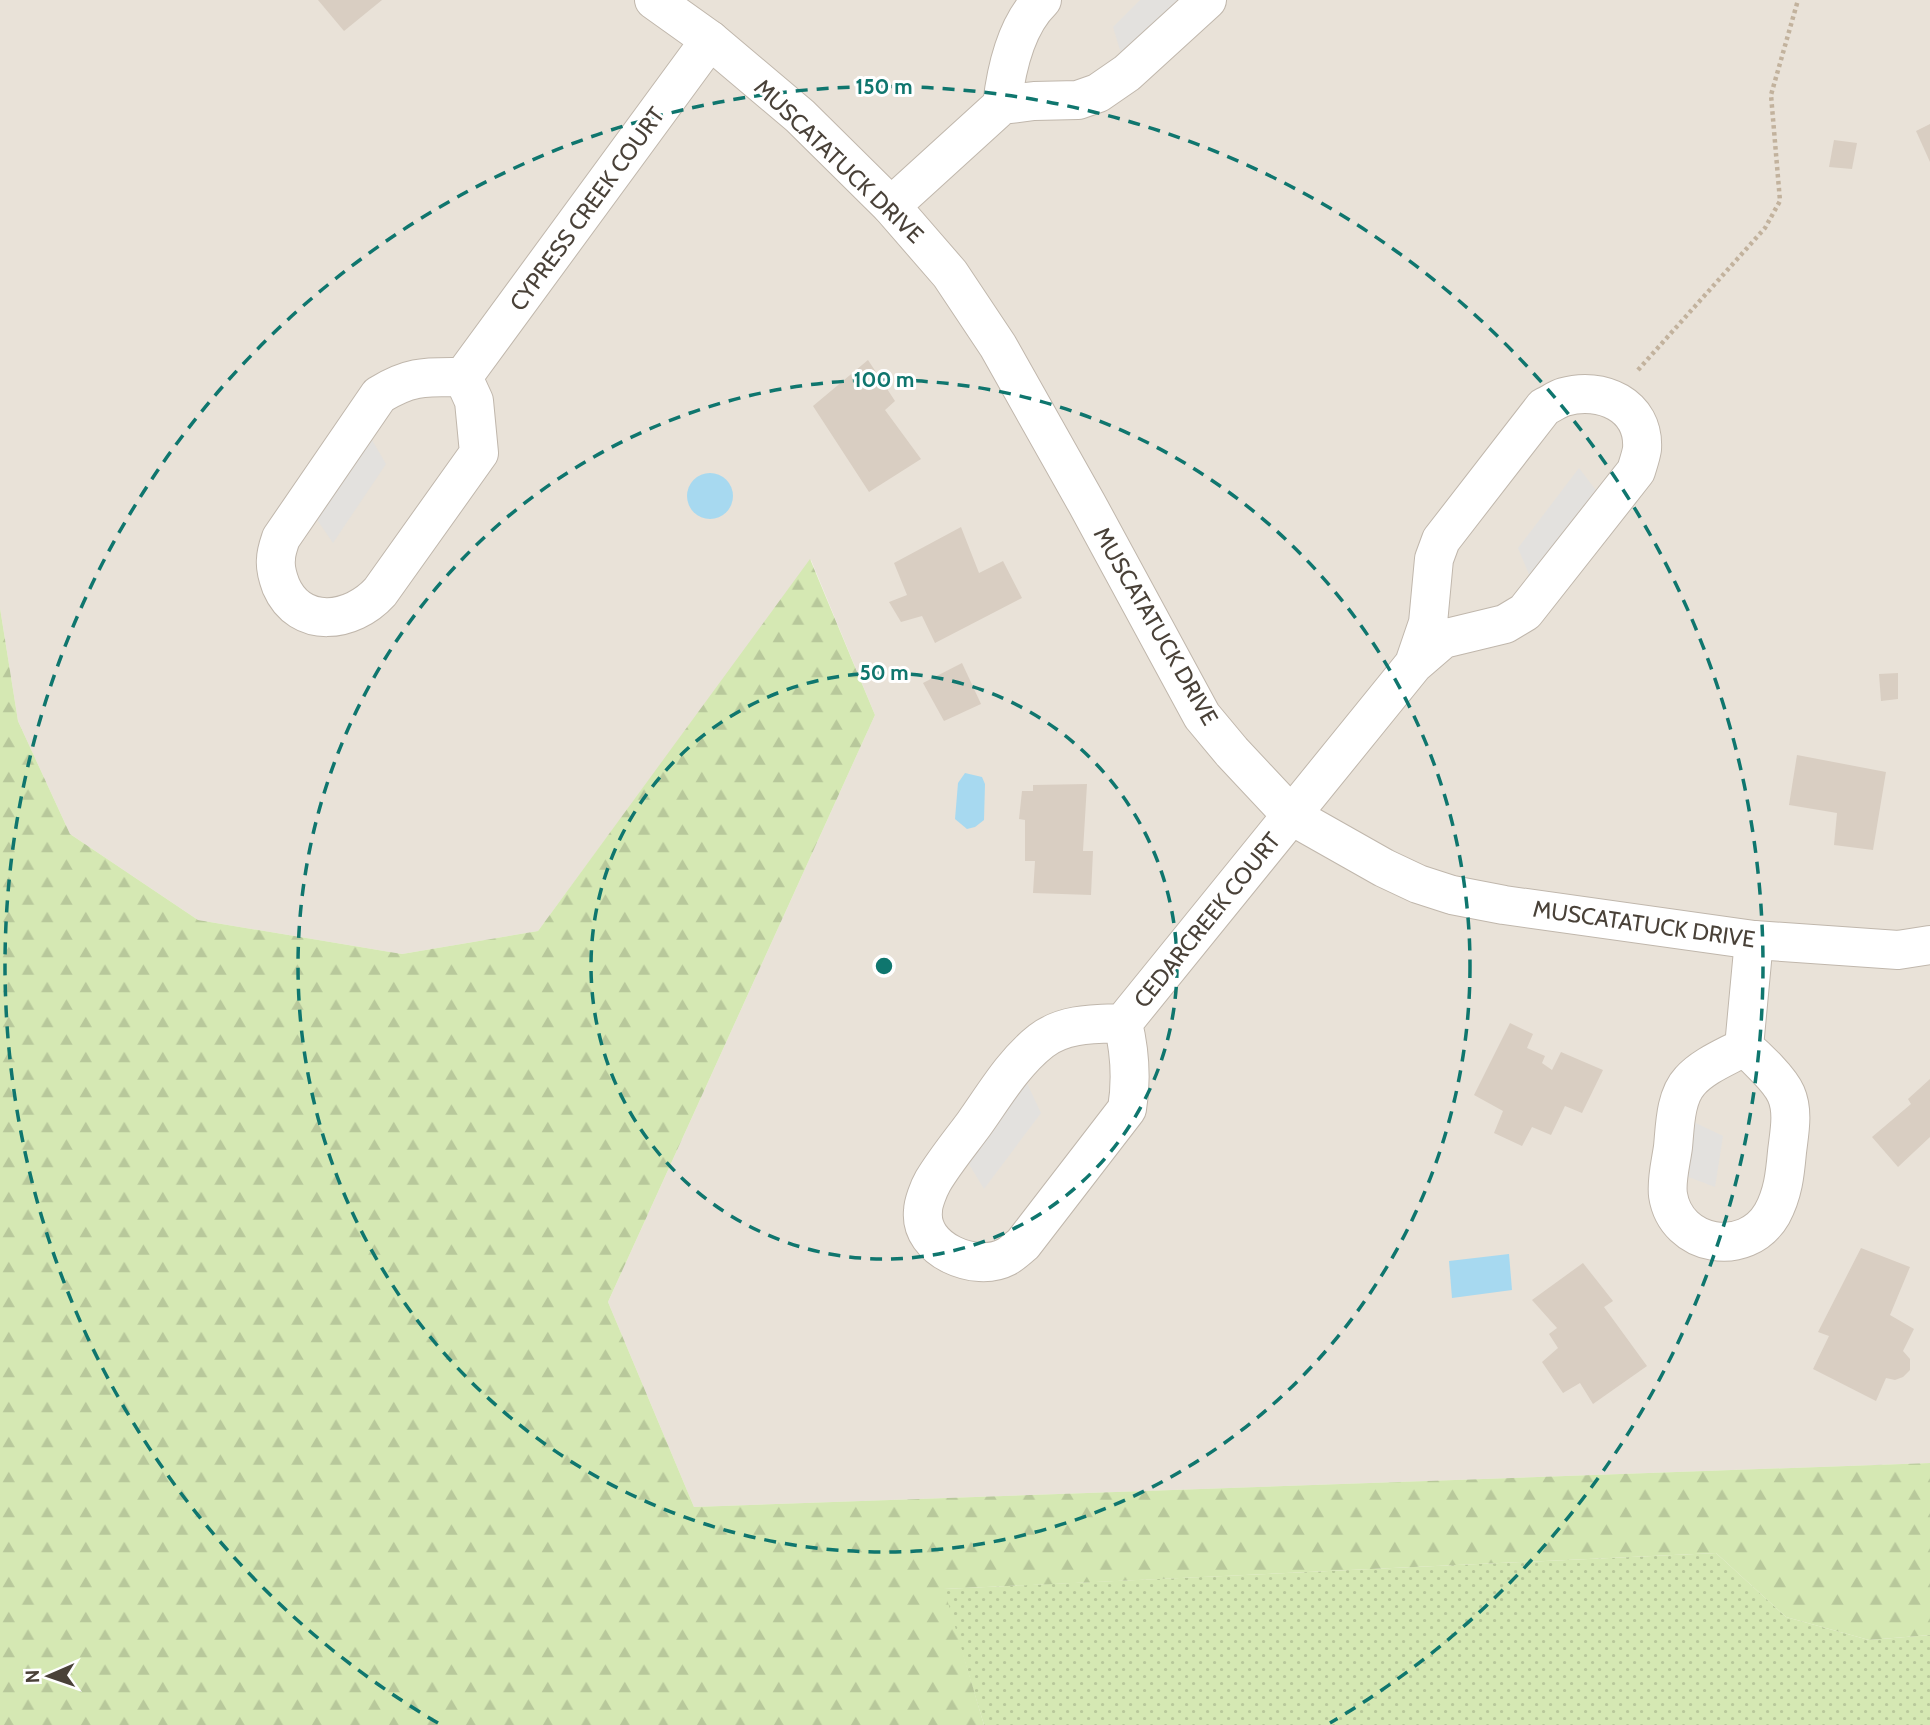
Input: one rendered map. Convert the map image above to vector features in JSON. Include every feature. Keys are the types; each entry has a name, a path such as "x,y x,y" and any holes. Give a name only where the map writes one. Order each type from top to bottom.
{"street":[{"name":"MUSCATATUCK DRIVE","path":"654,0 710,40 800,116 891,206 950,274 998,346 1202,716 1292,816 1384,868 1418,884 1452,895 1504,905 1754,940 1898,950 1930,945"},
{"path":"1002,105 1020,34 1031,10 1042,0"},
{"path":"891,206 1002,105 1078,100 1098,93 1127,73 1208,0"},
{"name":"CYPRESS CREEK COURT","path":"463,377 710,40"},
{"path":"428,377 463,377 474,401 479,453 369,604 356,612 338,616 320,617 300,610 288,600 279,582 275,560 281,538 379,396 399,383 428,377"},
{"path":"1576,394 1612,399 1623,404 1634,417 1641,432 1642,450 1636,471 1525,612 1506,624 1443,639 1414,664 1428,623 1434,559 1441,540 1544,407 1560,397 1576,394"},
{"name":"CEDARCREEK COURT","path":"1123,1023 1128,1043 1131,1084 1126,1109 1023,1244 1005,1258 983,1262 962,1259 941,1250 928,1234 922,1212 932,1182 1017,1064 1041,1041 1063,1029 1090,1024 1123,1023 1414,664"},
{"path":"1744,1047 1754,940"},
{"path":"1744,1047 1786,1094 1790,1121 1784,1185 1771,1215 1752,1234 1733,1242 1711,1241 1692,1233 1675,1216 1668,1194 1678,1107 1689,1082 1714,1063 1744,1047"}],"path":[{"path":"1612,399 1765,228 1780,201 1771,94 1798,0"}],"shaded area":[{"path":"0,0 1930,0 1930,1463 694,1507 608,1302 875,715 811,560 538,931 402,954 198,920 70,834 18,721 0,608"},
{"path":"1140,0 1196,0 1127,73 1113,27"},
{"path":"361,421 386,464 333,543 305,502"},
{"path":"1579,468 1608,506 1538,596 1518,548"},
{"path":"1018,1064 1041,1113 984,1189 958,1146"},
{"path":"1677,1114 1723,1136 1715,1187 1670,1170"}],"green space":[{"path":"810,559 875,715 608,1302 694,1507 1930,1463 1930,1635 1869,1640 1786,1617 1716,1553 944,1589 984,1725 0,1725 0,608 18,721 70,834 198,920 402,954 538,931"},
{"path":"1716,1553 1786,1617 1869,1640 1930,1635 1930,1725 984,1725 943,1589"}],"water":[{"path":"710,473 727,479 733,496 727,513 710,519 693,513 687,496 693,479"},
{"path":"965,773 982,777 985,784 984,820 967,829 955,819 958,783"},
{"path":"1509,1254 1512,1290 1452,1298 1449,1261"}],"building":[{"path":"318,0 382,0 344,31"},
{"path":"1930,124 1930,162 1916,131"},
{"path":"1834,140 1857,143 1852,169 1829,167"},
{"path":"868,360 895,401 885,410 921,459 869,492 813,406"},
{"path":"961,527 979,573 1003,561 1022,598 935,643 922,616 901,622 889,602 907,595 894,563"},
{"path":"962,663 981,704 944,721 923,683"},
{"path":"1898,673 1898,699 1881,701 1879,674"},
{"path":"1797,755 1886,772 1873,850 1834,845 1837,813 1789,805"},
{"path":"1087,784 1083,851 1093,851 1091,895 1033,893 1035,861 1025,861 1025,820 1019,819 1022,791 1033,791 1033,785"},
{"path":"1510,1023 1533,1034 1527,1048 1545,1056 1542,1063 1552,1070 1561,1052 1603,1070 1582,1113 1565,1106 1551,1135 1532,1127 1522,1146 1494,1133 1503,1111 1474,1095"},
{"path":"1930,1079 1930,1137 1898,1167 1872,1137 1911,1104 1908,1099"},
{"path":"1861,1248 1910,1267 1890,1315 1914,1329 1903,1351 1910,1359 1910,1370 1895,1380 1886,1378 1876,1401 1813,1369 1829,1336 1818,1332"},
{"path":"1583,1263 1613,1301 1604,1307 1647,1366 1593,1404 1580,1383 1563,1393 1542,1362 1558,1348 1549,1334 1557,1328 1532,1300"}]}
